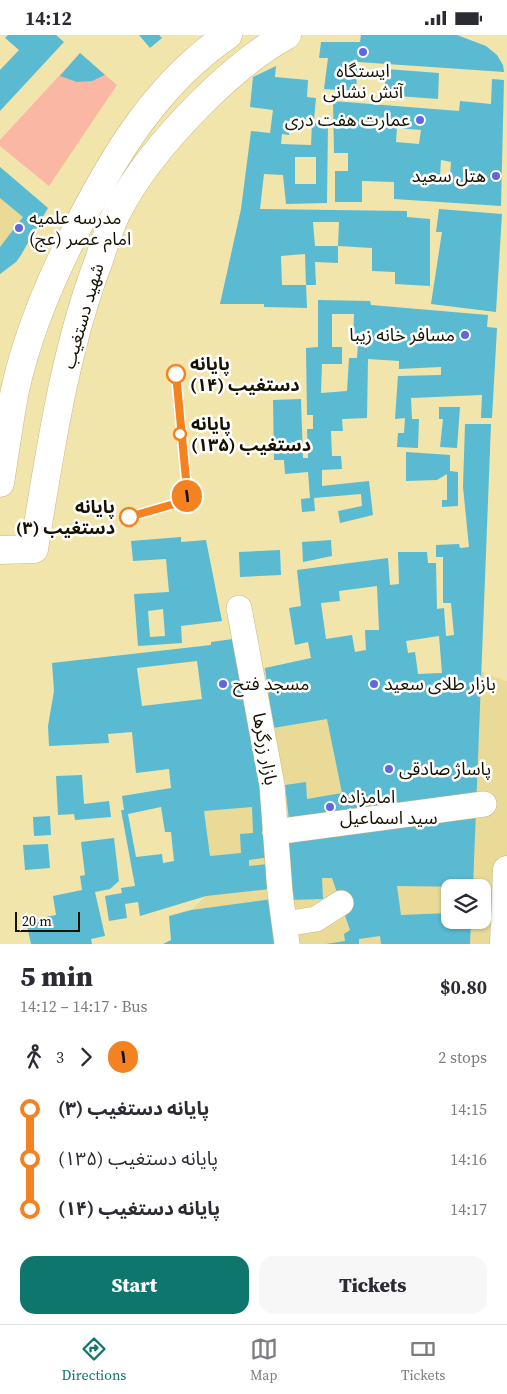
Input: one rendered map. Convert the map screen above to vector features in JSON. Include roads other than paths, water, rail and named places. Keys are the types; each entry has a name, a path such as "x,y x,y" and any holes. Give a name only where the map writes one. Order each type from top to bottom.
{"street":[{"name":"شهید دستغیب","path":"0,483 15,389 32,330 58,266 80,222 117,153 140,119 213,45 228,35"},
{"name":"شهید دستغیب","path":"0,550 34,549 65,379 79,317 116,216 130,189 165,141 224,80 257,53 287,35"},
{"name":"بازار زرگرها","path":"239,608 272,785 286,934 316,919 341,903"},
{"path":"275,832 484,804"},
{"path":"504,944 507,870"}],"place":[{"name":"ایستگاه آتش نشانی","path":"363,52"},
{"name":"عمارت هفت دری","path":"420,120"},
{"name":"هتل سعيد","path":"496,176"},
{"name":"مدرسه علمیه امام عصر (عج)","path":"19,228"},
{"name":"مسافر خانه زیبا","path":"465,335"},
{"name":"پایانه دستغیب (۱۴)","path":"176,374"},
{"name":"پایانه دستغیب (۱۳۵)","path":"180,434"},
{"name":"پایانه دستغیب (۳)","path":"129,517"},
{"name":"مسجد فتح","path":"223,684"},
{"name":"بازار طلای سعید","path":"374,684"},
{"name":"پاساژ صادقی","path":"389,769"},
{"name":"امامزاده سید اسماعیل","path":"330,807"}]}
